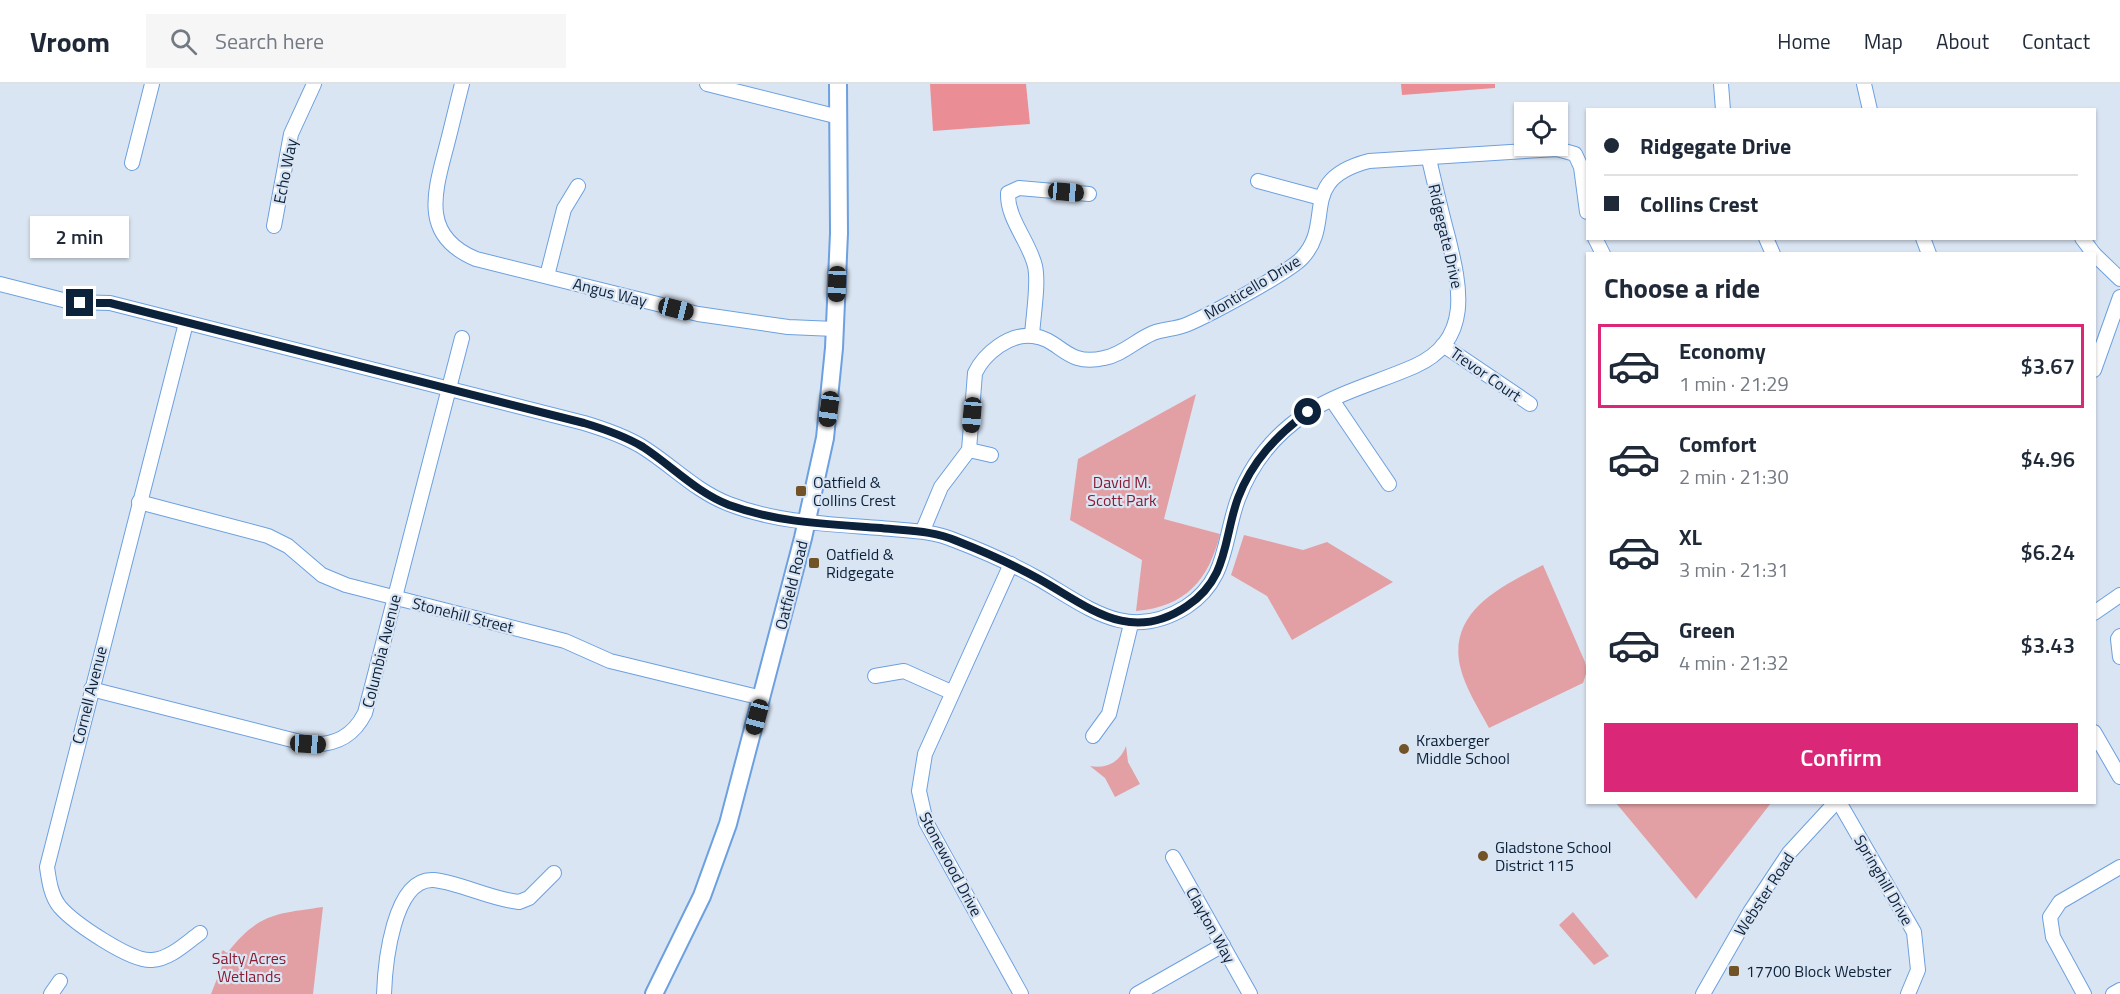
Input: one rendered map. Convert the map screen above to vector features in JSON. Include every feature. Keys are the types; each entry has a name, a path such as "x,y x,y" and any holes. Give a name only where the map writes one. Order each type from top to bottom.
{"main road":[{"name":"Oatfield Road","path":"654,994 710,877 728,824 806,523 825,438 835,329 838,84"}],"street":[{"path":"132,163 153,84"},
{"name":"Echo Way","path":"274,226 291,134 314,84"},
{"name":"Angus Way","path":"462,84 434,193 439,223 452,244 462,253 698,314 788,327 835,329"},
{"path":"707,84 839,117"},
{"path":"1721,84 1723,108"},
{"path":"1864,84 1870,108"},
{"name":"Monticello Drive","path":"1032,336 1050,342 1065,354 1085,360 1113,355 1153,334 1186,325 1301,260 1315,238 1321,198 1332,180 1353,165 1369,161 1429,159 1557,149 1575,154 1581,167 1586,204"},
{"name":"Ridgegate Drive","path":"1131,624 1168,616 1187,606 1215,578 1225,556 1237,501 1257,461 1289,426 1332,400 1418,365 1443,345 1456,320 1460,290 1429,159"},
{"path":"1258,181 1321,198"},
{"path":"547,276 564,209 578,186"},
{"path":"923,530 941,487 969,450 972,389 980,362 993,349 1011,341 1032,336 1036,269 1030,251 1008,207 1008,194 1019,188 1089,194"},
{"path":"2096,256 2120,279"},
{"path":"0,284 71,302 110,303 605,430 642,447 708,495 748,511 786,521 923,530 953,539 1011,564 1080,606 1131,624 1109,714 1093,736"},
{"path":"2096,364 2120,297"},
{"name":"Cornell Avenue","path":"186,323 47,867 51,888 59,905 132,957 151,960 168,956 201,933"},
{"name":"Columbia Avenue","path":"91,689 308,744 333,743 353,731 365,713 462,338"},
{"name":"Trevor Court","path":"1443,345 1530,404"},
{"path":"1332,400 1389,484"},
{"path":"969,450 991,455"},
{"name":"Stonehill Street","path":"139,502 268,536 288,546 322,575 346,585 565,641 610,661 762,698"},
{"name":"Stonewood Drive","path":"1011,564 951,692 922,764 921,805 936,841 1021,994"},
{"path":"2096,612 2120,595"},
{"path":"2120,636 2118,639 2120,657"},
{"path":"875,676 904,672 951,692"},
{"path":"2096,735 2120,777"},
{"name":"Webster Road","path":"1703,994 1750,912 1789,853 1835,804"},
{"name":"Springhill Drive","path":"1838,804 1914,932 1918,970 1910,993"},
{"name":"Clayton Way","path":"1173,857 1250,994"},
{"path":"2084,994 2053,937 2050,917 2054,907 2120,867"},
{"path":"384,994 385,970 392,935 403,900 413,886 434,880 519,902 529,898 554,873"},
{"path":"1137,994 1223,945"},
{"path":"51,994 60,981"},
{"path":"2112,994 2120,990"}],"green space":[{"name":"David M. Scott Park","path":"1196,394 1164,519 1220,534 1209,565 1202,578 1192,588 1168,604 1136,611 1142,560 1070,520 1078,459"},
{"path":"1244,535 1303,550 1327,542 1393,582 1292,640 1267,596 1231,575"},
{"path":"1543,565 1585,662 1586,674 1583,683 1489,728 1462,674 1458,647 1462,630 1470,615 1482,603 1511,582"},
{"path":"1126,746 1128,762 1140,784 1115,797 1105,778 1090,766 1096,767 1112,763"},
{"path":"1617,804 1770,804 1696,899"},
{"name":"Salty Acres Wetlands","path":"323,907 313,994 211,994 224,961 218,956 223,950 227,953 249,930 269,918"},
{"path":"1573,912 1609,956 1594,965 1559,925"}],"shaded area":[{"path":"930,84 1026,84 1030,124 933,131"},
{"path":"1401,84 1495,84 1495,88 1402,95"}],"place":[{"name":"Oatfield & Collins Crest","path":"801,491"},
{"name":"Oatfield & Ridgegate","path":"814,563"},
{"name":"Kraxberger Middle School","path":"1404,749"},
{"name":"Gladstone School District 115","path":"1483,856"},
{"name":"17700 Block Webster","path":"1734,971"}],"route":[{"path":"80,303 110,303 448,391 584,423 642,447 689,483 728,504 786,521 923,530 953,539 1011,564 1041,580 1080,606 1131,624 1157,620 1187,606 1197,599 1215,578 1225,556 1237,501 1245,482 1257,461 1272,442 1308,412"}]}
